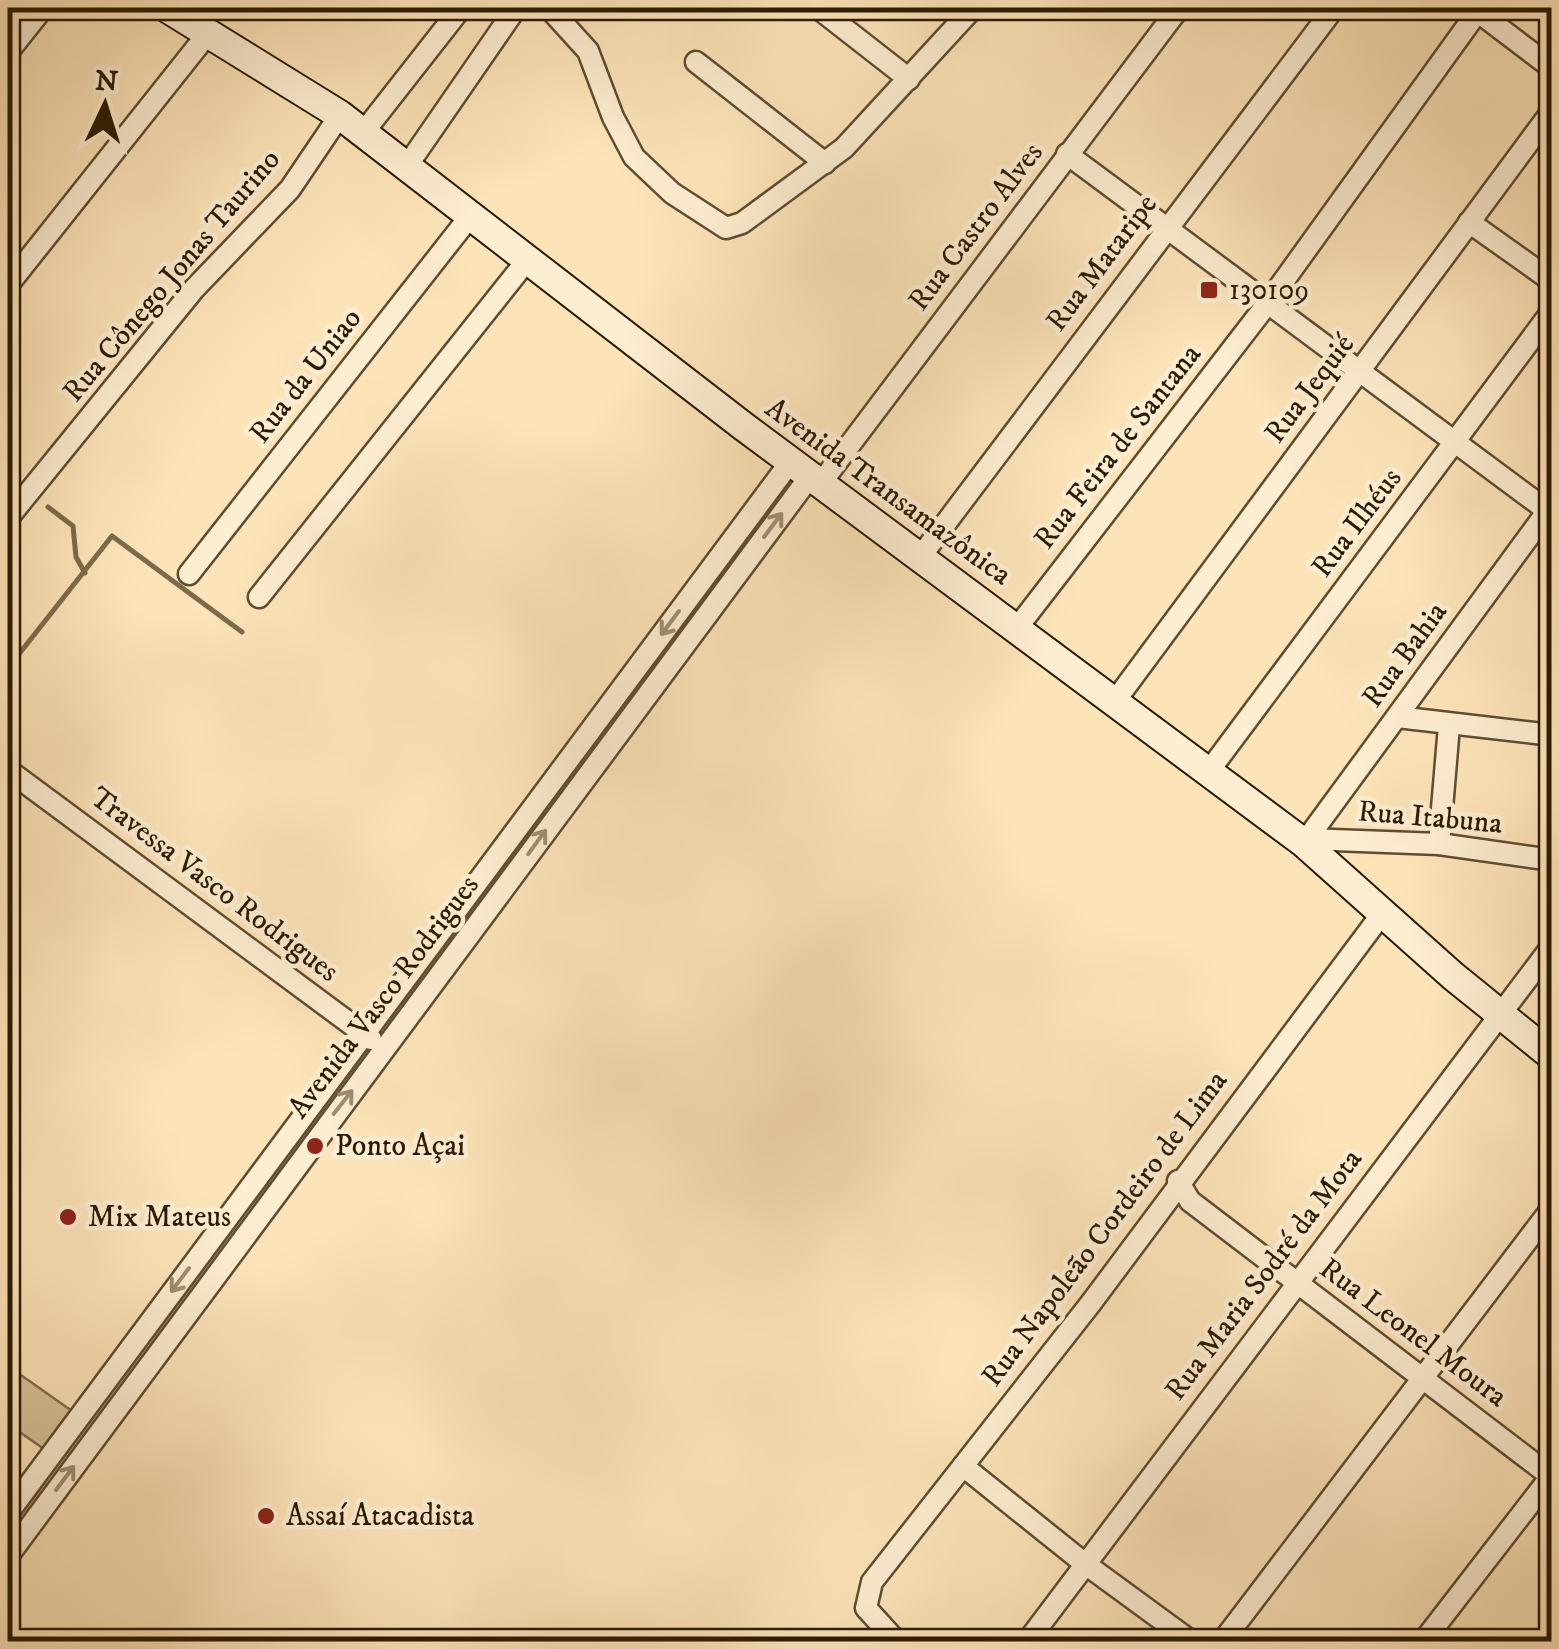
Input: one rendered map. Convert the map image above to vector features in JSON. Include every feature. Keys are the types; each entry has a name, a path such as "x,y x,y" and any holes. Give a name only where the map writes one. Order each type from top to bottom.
{"street":[{"path":"8,52 43,8"},
{"name":"Avenida Transamazônica","path":"167,8 340,115 808,473 1306,841 1501,1016 1552,1056"},
{"path":"363,133 462,8"},
{"path":"407,166 516,8"},
{"path":"549,8 588,51 613,117 634,157 660,184 720,227 742,222 825,163 910,79 973,8"},
{"path":"818,8 910,79"},
{"name":"Rua Castro Alves","path":"808,473 1067,154 1179,8"},
{"name":"Rua Mataripe","path":"921,556 1334,8"},
{"path":"1475,10 1552,68"},
{"name":"Rua Feira de Santana","path":"1017,628 1267,304 1475,10"},
{"path":"8,285 210,32"},
{"path":"696,62 825,163"},
{"name":"Rua Jequié","path":"1115,701 1552,111"},
{"name":"Rua Cônego Jonas Taurino","path":"8,518 194,289 290,189 340,115"},
{"path":"1067,154 1454,444 1550,510"},
{"name":"Rua da Uniao","path":"188,574 471,215"},
{"path":"1469,222 1552,281"},
{"path":"260,597 528,259"},
{"name":"Rua Ilhéus","path":"1209,771 1552,311"},
{"name":"Avenida Vasco Rodrigues","path":"8,1513 716,562 808,473"},
{"name":"Avenida Vasco Rodrigues","path":"8,1556 808,473"},
{"name":"Rua Bahia","path":"1306,841 1550,510"},
{"path":"716,562 735,576"},
{"path":"1397,718 1552,735"},
{"path":"1440,844 1449,726"},
{"name":"Travessa Vasco Rodrigues","path":"8,770 385,1049"},
{"name":"Rua Itabuna","path":"1306,841 1440,844 1552,860"},
{"name":"Rua Napoleão Cordeiro de Lima","path":"897,1642 866,1608 872,1582 1384,912"},
{"name":"Rua Maria Sodré da Mota","path":"1027,1642 1552,946"},
{"name":"Rua Leonel Moura","path":"1173,1189 1551,1476"},
{"path":"1222,1642 1552,1208"},
{"path":"963,1466 1084,1563 1192,1642"},
{"path":"1423,1642 1551,1476"}],"shaded area":[{"path":"589,742 598,749 394,1024 385,1017"},
{"path":"364,1048 373,1055 8,1547 8,1528"},
{"path":"8,1366 72,1411 44,1449 8,1424"}],"waterway":[{"path":"48,507 73,526 76,557 85,573"},
{"path":"8,668 112,536 242,632"}],"place":[{"name":"130109","path":"1209,290"},
{"name":"Ponto Açai","path":"315,1146"},
{"name":"Mix Mateus","path":"68,1217"},
{"name":"Assaí Atacadista","path":"266,1516"}]}
